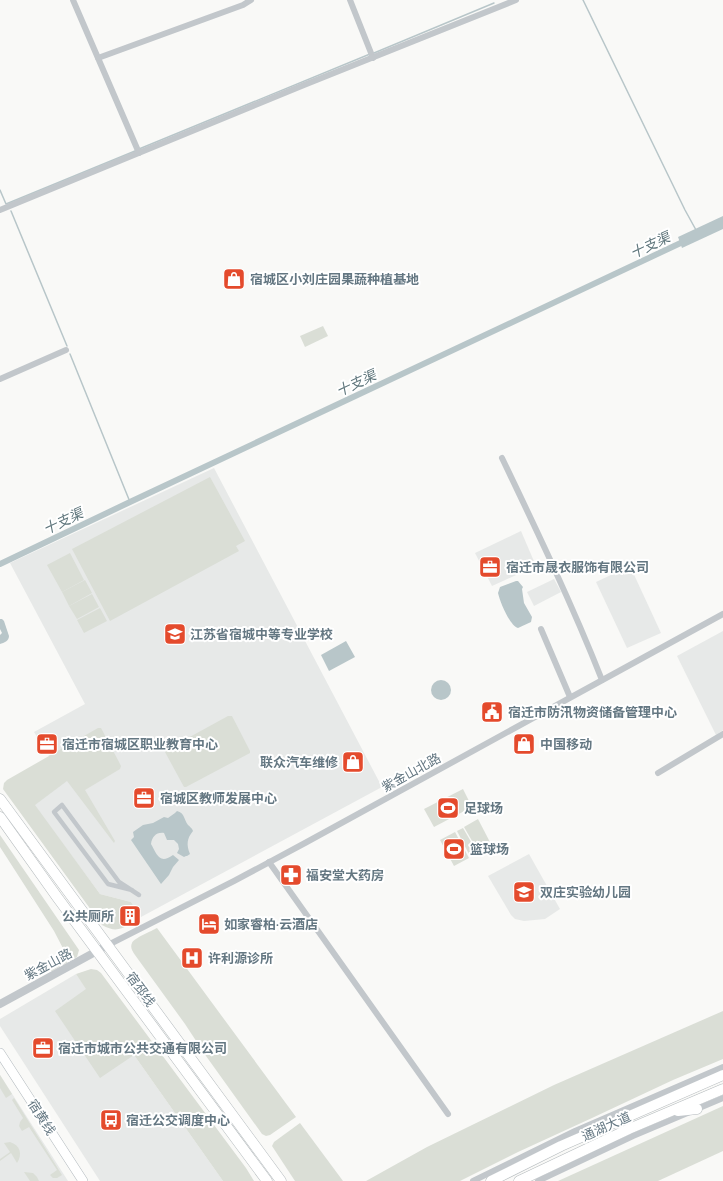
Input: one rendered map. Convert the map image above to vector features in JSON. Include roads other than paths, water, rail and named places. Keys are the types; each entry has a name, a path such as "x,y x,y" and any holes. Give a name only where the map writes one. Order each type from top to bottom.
{"main road":[{"name":"宿邳线","path":"0,799 281,1181"},
{"name":"宿邳线","path":"0,817 57,897 267,1181"},
{"name":"宿黄线","path":"0,1053 83,1181"},
{"name":"通湖大道","path":"491,1180 561,1146 723,1075"},
{"name":"通湖大道","path":"519,1181 668,1112 723,1089"},
{"path":"668,1112 697,1109"}],"street":[{"path":"73,0 138,151"},
{"path":"98,58 245,4 252,0"},
{"path":"350,0 372,55"},
{"path":"0,210 138,151 372,55 516,0"},
{"path":"0,380 66,350"},
{"path":"502,458 561,583 586,639 602,680"},
{"name":"紫金山北路","path":"108,945 269,862 723,614"},
{"path":"541,629 570,697"},
{"path":"658,773 723,734"},
{"path":"132,890 108,884 54,812 62,805 119,882 132,890 139,895"},
{"path":"269,862 448,1114"},
{"name":"紫金山路","path":"0,1004 108,945"},
{"path":"473,1181 575,1131 723,1067"},
{"path":"538,1181 633,1136 723,1098"}],"waterway":[{"path":"583,0 696,230"},
{"path":"374,53 494,3"},
{"path":"139,149 370,54"},
{"path":"0,190 6,204 135,151"},
{"path":"11,211 67,346"},
{"name":"十支渠","path":"0,564 687,240"},
{"path":"70,354 130,502"}],"place":[{"name":"宿城区小刘庄园果蔬种植基地","path":"234,279"},
{"name":"宿迁市晟衣服饰有限公司","path":"490,567"},
{"name":"江苏省宿城中等专业学校","path":"175,634"},
{"name":"宿迁市防汛物资储备管理中心","path":"492,712"},
{"name":"宿迁市宿城区职业教育中心","path":"47,744"},
{"name":"中国移动","path":"524,744"},
{"name":"联众汽车维修","path":"353,762"},
{"name":"宿城区教师发展中心","path":"144,798"},
{"name":"足球场","path":"448,808"},
{"name":"篮球场","path":"454,849"},
{"name":"福安堂大药房","path":"291,875"},
{"name":"双庄实验幼儿园","path":"524,892"},
{"name":"公共厕所","path":"130,916"},
{"name":"如家睿柏·云酒店","path":"209,924"},
{"name":"许利源诊所","path":"192,958"},
{"name":"宿迁市城市公共交通有限公司","path":"43,1048"},
{"name":"宿迁公交调度中心","path":"111,1120"}]}
